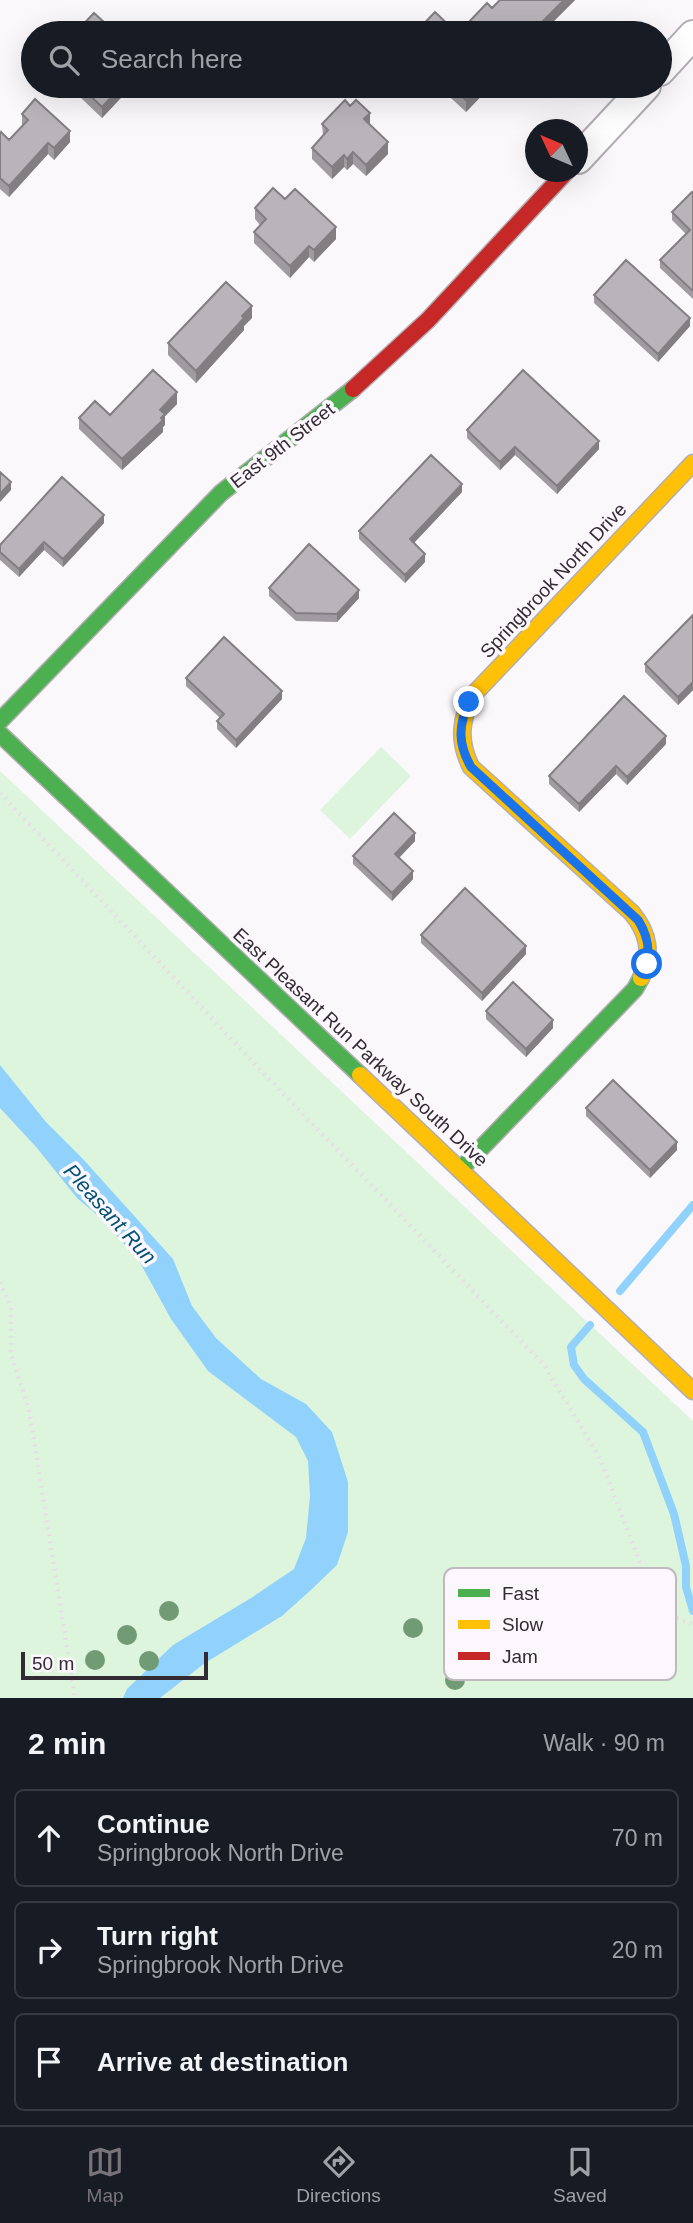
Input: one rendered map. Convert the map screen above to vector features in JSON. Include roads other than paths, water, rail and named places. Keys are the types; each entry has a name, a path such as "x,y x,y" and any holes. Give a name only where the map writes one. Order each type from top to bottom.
{"street":[{"path":"672,58 693,35"},
{"path":"588,148 635,98"},
{"name":"East 9th Street","path":"0,721 220,493 341,400 402,346 557,182"},
{"name":"Springbrook North Drive","path":"460,1170 635,989 645,974 649,946 643,928 632,913 471,767 462,749 461,721 474,694 693,463"},
{"name":"East Pleasant Run Parkway South Drive","path":"0,734 693,1391"}],"water":[{"name":"Pleasant Run","path":"0,1065 46,1122 173,1259 192,1306 216,1338 261,1379 306,1404 332,1432 348,1482 348,1532 337,1565 282,1616 205,1663 160,1698 123,1698 127,1689 173,1645 294,1569 306,1538 310,1496 308,1461 296,1437 208,1371 171,1319 138,1259 97,1215 77,1198 37,1148 0,1108"}],"waterway":[{"path":"620,1291 693,1205"},
{"path":"590,1325 571,1347 574,1365 584,1379 643,1432 674,1514 686,1566 686,1587 693,1611"}]}
